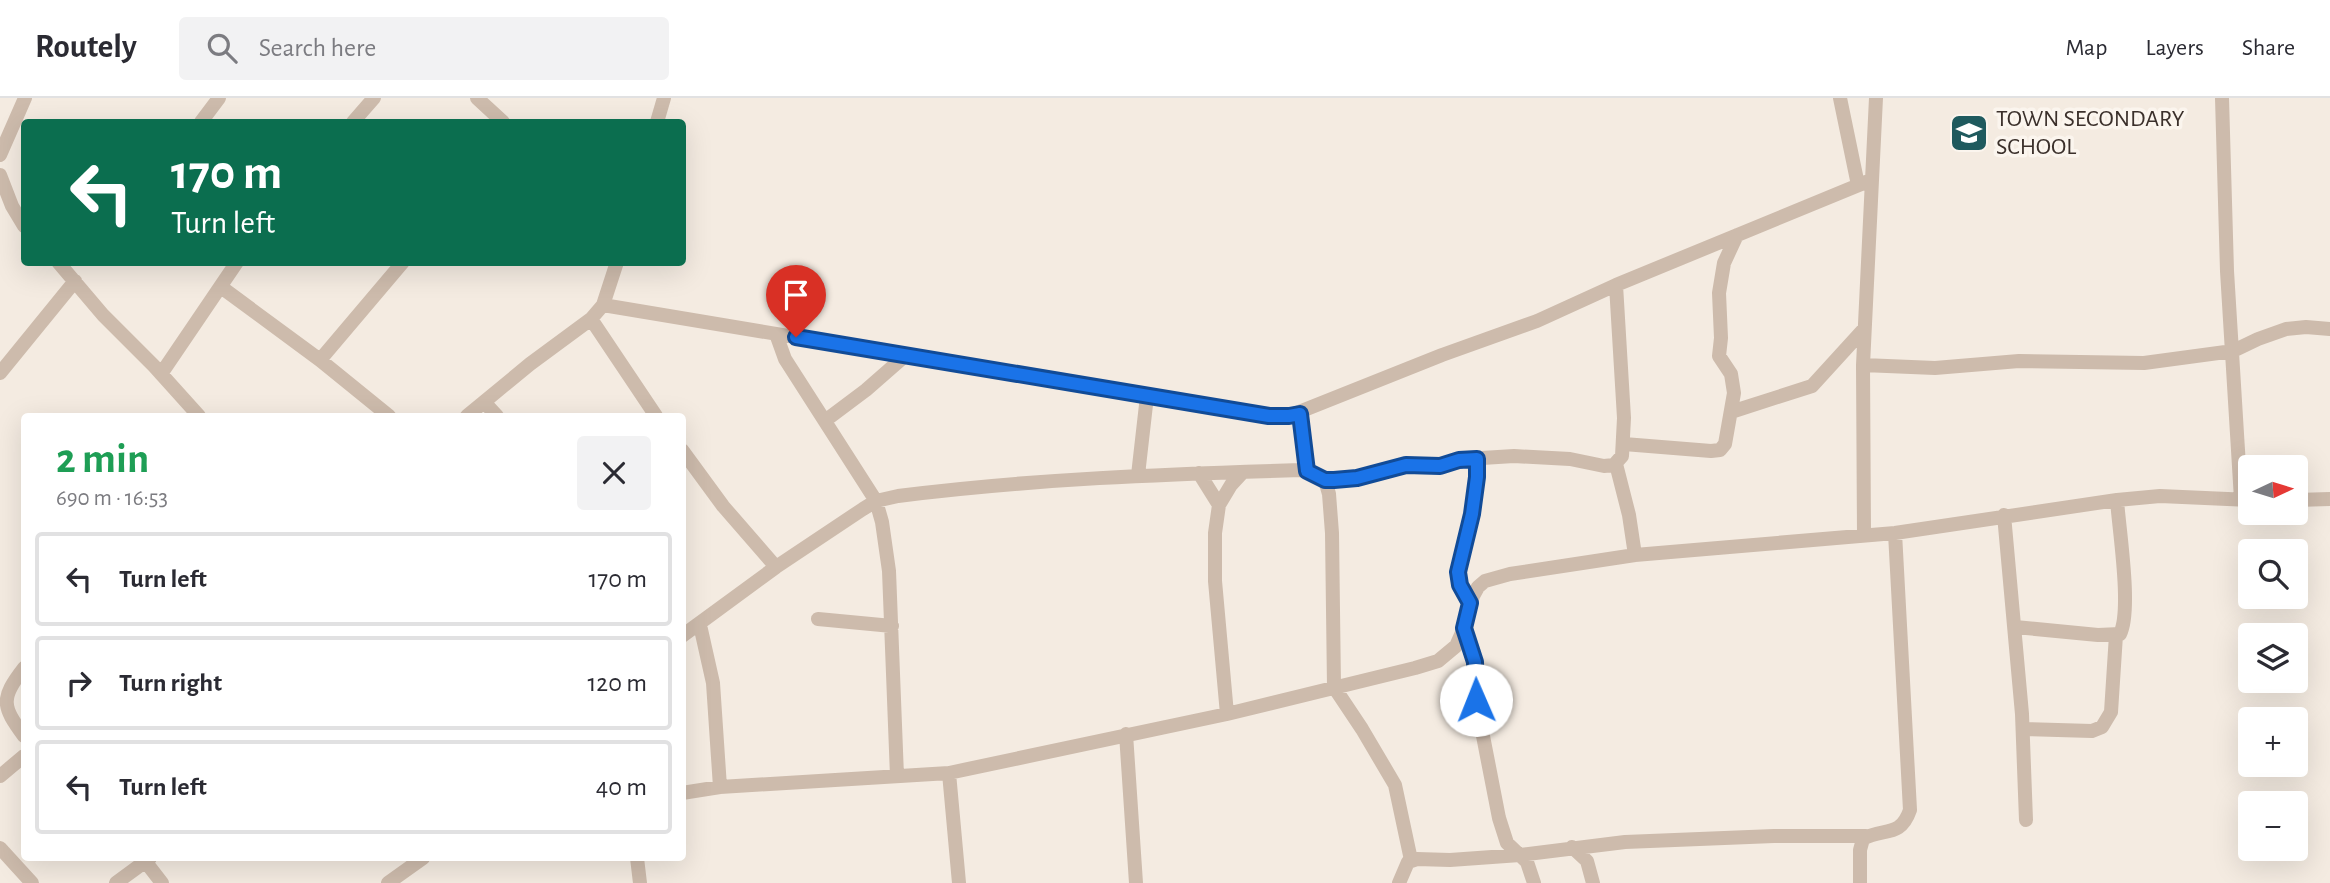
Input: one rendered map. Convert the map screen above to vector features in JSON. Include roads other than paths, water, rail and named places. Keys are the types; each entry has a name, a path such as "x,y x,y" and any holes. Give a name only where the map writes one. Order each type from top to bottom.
{"street":[{"path":"203,119 219,98"},
{"path":"356,119 374,98"},
{"path":"477,98 500,119"},
{"path":"658,119 664,98"},
{"path":"1840,98 1864,183"},
{"path":"1864,535 1864,183 1876,98"},
{"path":"2222,98 2227,271 2242,455"},
{"path":"0,155 22,99"},
{"path":"0,174 21,221"},
{"path":"603,305 1269,416 1289,416 1300,414 1442,355 1537,321 1616,285 1864,183"},
{"path":"1624,444 1718,451 1725,444 1734,397 1728,368 1719,356 1719,293 1724,263 1737,235"},
{"path":"62,266 103,315 196,413"},
{"path":"161,373 235,266"},
{"path":"320,360 401,266"},
{"path":"471,413 530,364 591,319 603,305 616,266"},
{"path":"0,373 75,281"},
{"path":"686,634 776,567 876,501 944,491 1138,475 1307,471 1325,480 1357,478 1406,465 1440,466 1459,460 1477,459 1525,457 1570,459 1604,466 1616,464 1621,458 1624,444 1616,285"},
{"path":"221,288 320,360 385,413"},
{"path":"591,319 654,413"},
{"path":"1731,412 1812,386 1864,329"},
{"path":"1863,365 1935,368 2020,361 2144,363 2233,351 2286,329 2330,329"},
{"path":"776,334 785,359 876,501 883,522 892,625 897,776"},
{"path":"826,420 906,355"},
{"path":"1138,475 1147,396"},
{"path":"485,403 494,413"},
{"path":"1300,414 1307,471"},
{"path":"686,455 723,506 776,567"},
{"path":"1470,603 1460,585 1458,572 1474,500 1477,459"},
{"path":"1616,464 1631,524 1635,555"},
{"path":"1227,713 1215,581 1215,533 1219,505 1243,472"},
{"path":"1199,473 1219,505"},
{"path":"1325,480 1329,494 1332,533 1334,687 1393,780 1412,860"},
{"path":"686,792 949,773 1392,674 1438,661 1455,646 1478,587 1491,579 1536,569 1635,555 1895,533 2117,500 2160,496 2238,499"},
{"path":"2308,500 2330,499"},
{"path":"2015,627 2116,635 2121,632 2124,619 2124,587 2117,500"},
{"path":"2004,515 2023,729 2026,820"},
{"path":"1399,883 1404,867 1412,860 1520,855 1625,842 1774,836 1866,836 1896,830 1910,810 1895,533"},
{"path":"818,620 892,625"},
{"path":"700,625 713,683 720,788"},
{"path":"1464,628 1475,662 1476,700 1499,818 1507,843 1527,862 1534,883"},
{"path":"2023,729 2092,731 2102,727 2111,712 2116,635"},
{"path":"21,672 6,695 5,704 7,712 21,732"},
{"path":"1126,734 1136,883"},
{"path":"0,776 21,758"},
{"path":"949,773 959,883"},
{"path":"1860,883 1861,840 1866,836"},
{"path":"1572,847 1587,861 1593,883"},
{"path":"0,848 32,883"},
{"path":"116,883 144,861"},
{"path":"148,861 162,883"},
{"path":"388,883 419,861"},
{"path":"637,861 640,883"}],"place":[{"name":"TOWN SECONDARY SCHOOL","path":"1969,133"}]}
